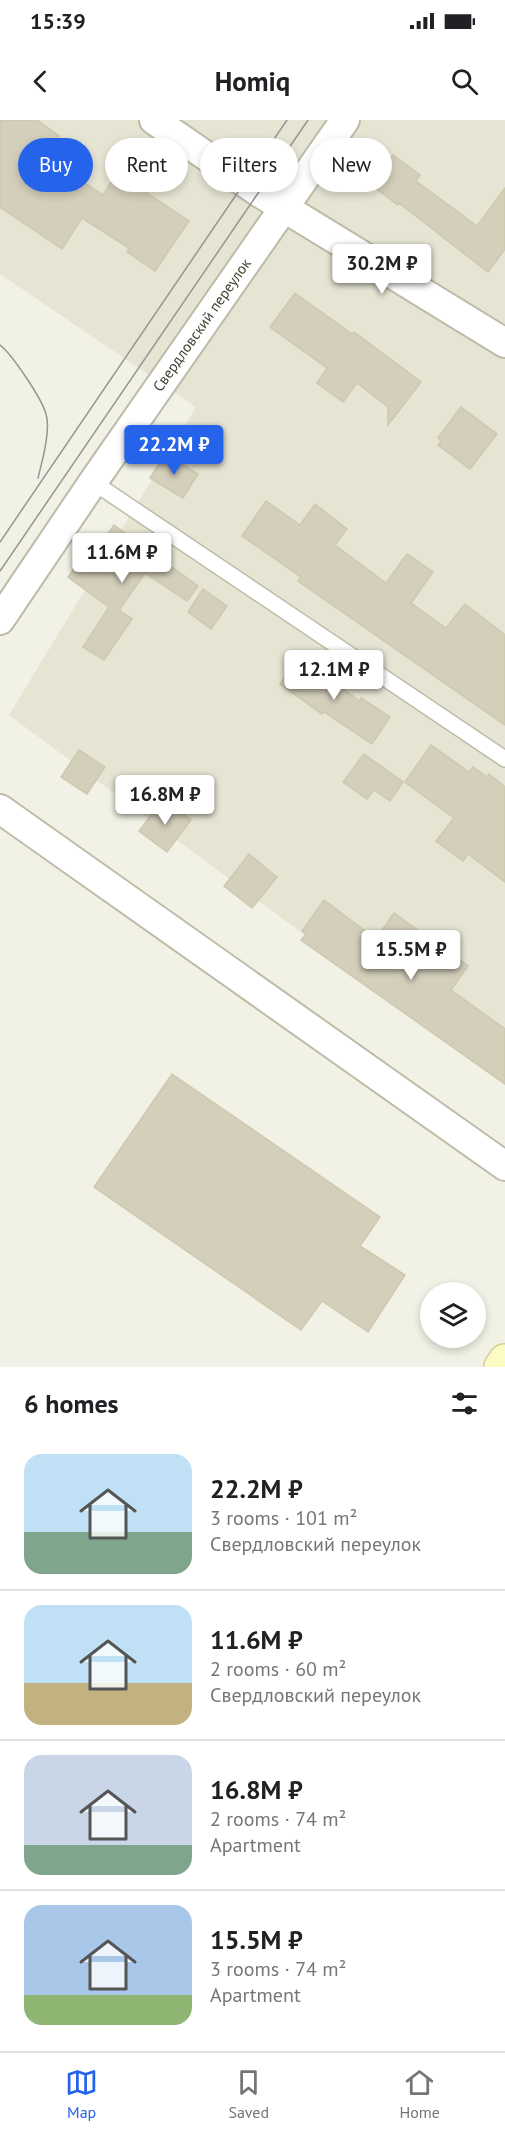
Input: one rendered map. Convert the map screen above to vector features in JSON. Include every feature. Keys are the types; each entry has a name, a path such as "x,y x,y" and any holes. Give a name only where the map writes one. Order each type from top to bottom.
{"main road":[{"path":"501,1367 505,1361"}],"street":[{"path":"154,120 260,193 505,343"},
{"name":"Свердловский переулок","path":"0,620 93,482 345,120"},
{"path":"0,809 505,1166"}],"lane":[{"path":"93,482 505,759"}],"shaded area":[{"path":"0,120 505,120 505,1084 9,715 196,407 0,274"}],"building":[{"path":"0,120 37,120 59,136 57,138 18,138 18,192 93,192 93,188 103,195 105,192 146,192 189,221 155,271 127,252 129,248 82,218 62,249 0,207"},
{"path":"392,156 420,175 416,181 477,226 505,188 505,249 488,272 399,203 398,205 381,192 392,192"},
{"path":"295,293 352,334 354,332 421,382 388,425 388,407 357,383 343,402 317,383 327,368 270,327"},
{"path":"461,407 497,434 470,469 438,445 441,441 438,438"},
{"path":"165,454 198,474 183,498 150,478"},
{"path":"266,501 300,525 315,504 347,529 335,545 386,583 407,554 433,572 411,603 446,628 465,604 505,635 505,725 298,581 301,577 242,536"},
{"path":"114,525 198,586 187,601 145,573 119,610 132,619 104,660 83,647 109,607 68,577 81,558 88,562"},
{"path":"203,589 227,606 211,629 188,612"},
{"path":"298,657 360,701 361,698 390,717 372,744 324,712 322,714 280,684"},
{"path":"431,745 469,772 473,767 487,777 489,774 505,787 505,882 468,854 463,861 436,841 454,818 405,782"},
{"path":"79,750 105,767 87,794 61,777"},
{"path":"364,754 403,782 390,801 374,790 367,799 343,782"},
{"path":"163,799 191,820 167,852 139,831"},
{"path":"249,854 277,877 252,908 224,886"},
{"path":"324,900 376,939 394,913 468,966 451,990 505,1029 505,1084 301,940 306,934 302,931"},
{"path":"172,1074 380,1217 360,1246 405,1275 368,1332 322,1301 301,1330 94,1187"}],"tram line":[{"path":"0,542 287,120"},
{"path":"0,571 308,120"},
{"path":"0,345 26,377 46,414 47,437 38,478"}]}
